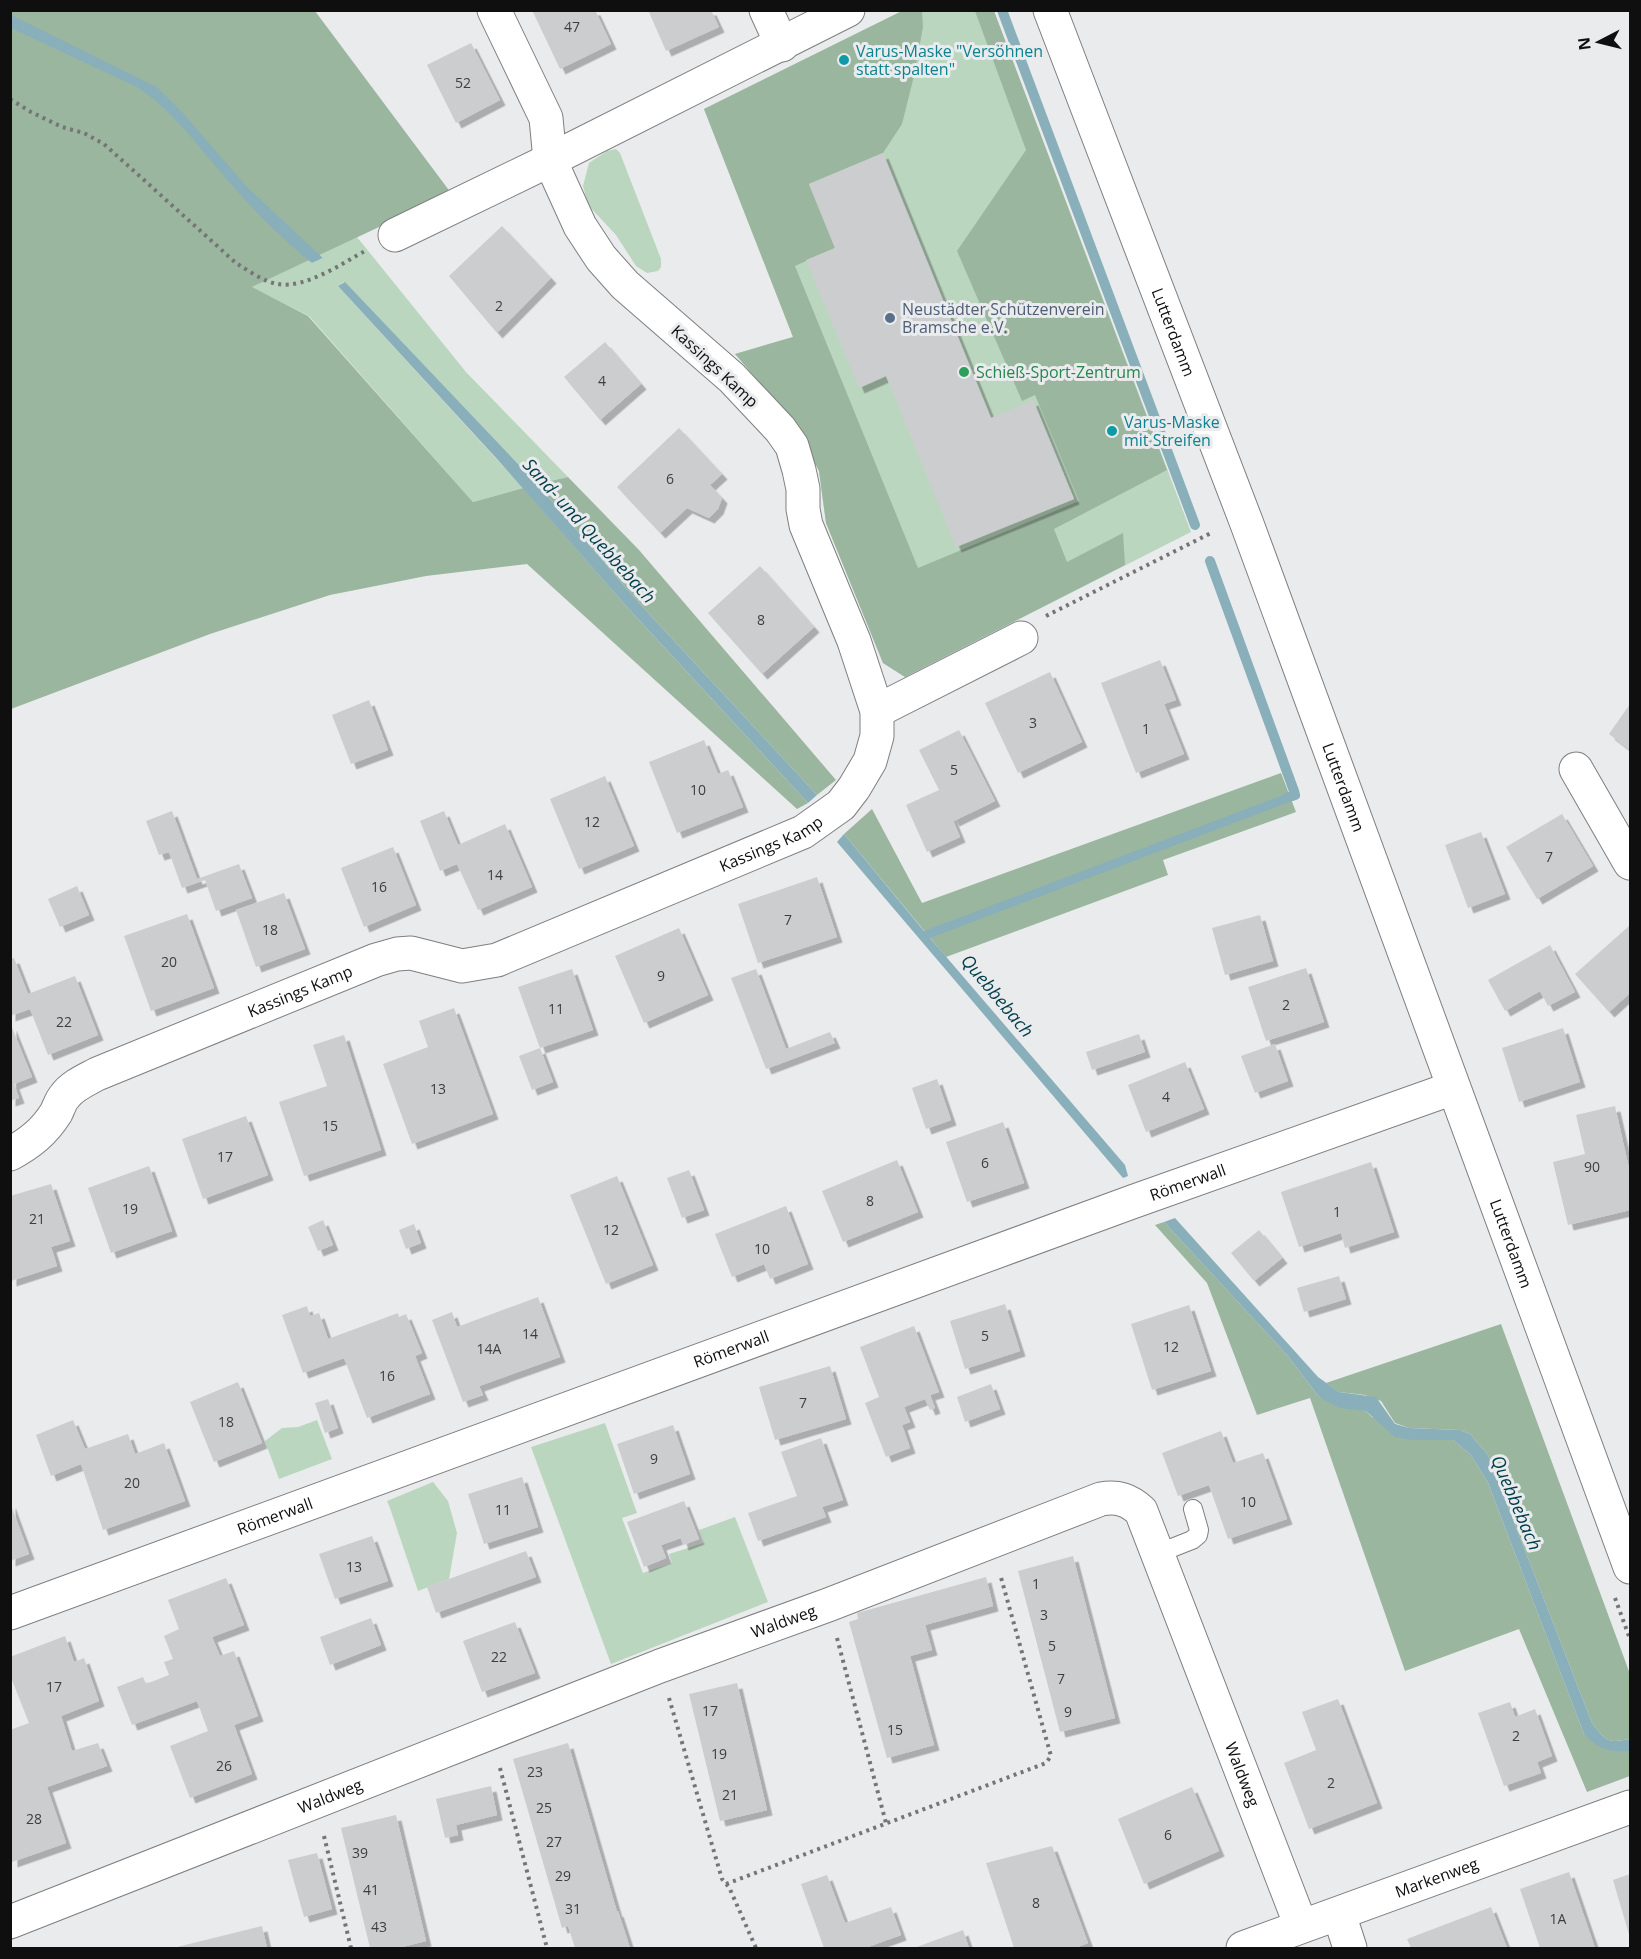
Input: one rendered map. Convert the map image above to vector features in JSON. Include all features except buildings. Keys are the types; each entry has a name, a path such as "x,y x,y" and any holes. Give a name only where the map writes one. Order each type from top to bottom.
{"street":[{"name":"Kassings Kamp","path":"10,1154 31,1143 43,1131 65,1095 96,1074 376,960 411,953 462,966 497,960 803,832 841,806 870,760 877,736 878,711 854,641 806,525 803,489 792,446 780,429 732,378 625,285 602,258 580,226 549,160 546,118 494,10"},
{"path":"766,10 782,45"},
{"path":"395,235 782,45 848,10"},
{"name":"Lutterdamm","path":"1050,10 1247,524 1630,1567"},
{"path":"878,711 1021,638"},
{"path":"1576,769 1630,863"},
{"name":"Römerwall","path":"10,1613 1110,1210 1453,1088"},
{"name":"Waldweg","path":"10,1922 660,1666 828,1605 1101,1499 1112,1497 1123,1498 1142,1511 1301,1926"},
{"name":"Markenweg","path":"1243,1948 1630,1807"},
{"path":"1339,1914 1350,1948"}],"lane":[{"path":"1159,1554 1192,1540 1198,1535 1199,1530 1193,1509"}],"path":[{"path":"10,99 42,117 63,127 84,133 104,144 236,263 279,284 295,284 316,277 395,235"},
{"path":"1021,638 1034,622 1213,532"},
{"path":"726,1884 1046,1763 1051,1756 991,1542"},
{"path":"828,1605 886,1824"},
{"path":"660,1666 722,1879 756,1948"},
{"path":"491,1732 547,1948"},
{"path":"315,1802 351,1948"}],"green space":[{"path":"11,11 315,11 451,193 252,287 308,316 473,502 523,488 627,607 808,803 797,809 527,564 426,576 330,595 210,634 11,709"},
{"path":"902,11 994,11 1191,532 905,677 883,663 826,523 819,471 794,422 735,354 793,337 704,109"},
{"path":"902,11 922,11 923,27 902,124 883,153 809,184 835,248 795,266 918,568 1079,501 1035,395 1022,401 957,251 1026,150 975,11 994,11 1167,470 1054,529 1067,562 1123,533 1125,565 905,677 883,663 826,523 819,471 794,422 735,354 793,337 704,109"},
{"path":"616,149 620,153 661,259 661,267 658,271 647,273 636,266 616,235 588,205 583,186 589,163 607,151"},
{"path":"357,237 466,372 568,477 537,484 344,282 338,286 523,488 473,502 309,316 251,287 308,259 312,263 323,258 320,255"},
{"path":"568,477 639,550 836,780 817,795 640,604 537,484"},
{"path":"1281,773 1296,812 1163,860 1168,875 946,957 844,834 872,809 922,903"},
{"path":"1164,1222 1287,1355 1320,1398 1366,1411 1372,1417 1453,1440 1471,1455 1488,1483 1584,1734 1630,1751 1630,1776 1587,1792 1519,1629 1405,1671 1310,1398 1257,1415 1207,1283 1155,1225"},
{"path":"1501,1324 1630,1674 1630,1739 1608,1740 1592,1723 1488,1455 1470,1434 1460,1430 1409,1428 1395,1423 1381,1401 1365,1395 1339,1392 1326,1383"},
{"path":"317,1420 332,1459 279,1479 265,1441 282,1428 298,1427"},
{"path":"605,1423 637,1513 622,1518 643,1573 672,1563 669,1554 704,1543 699,1530 735,1517 768,1602 611,1664 531,1447"},
{"path":"433,1482 448,1501 457,1533 449,1579 418,1591 387,1501"}],"water":[{"path":"11,15 157,87 182,112 248,188 323,258 312,263 277,232 245,199 184,128 150,96 137,87 11,28"},
{"path":"345,282 537,484 640,604 817,795 808,803 627,607 497,459 338,286"},
{"path":"1294,791 1297,799 930,938 1125,1165 1128,1176 1123,1178 837,842 844,834 924,931"},
{"path":"1175,1218 1318,1377 1339,1392 1376,1397 1395,1424 1409,1428 1460,1430 1470,1434 1488,1455 1592,1723 1608,1740 1630,1739 1630,1751 1605,1749 1584,1734 1488,1483 1471,1455 1453,1440 1412,1440 1395,1437 1366,1411 1340,1408 1320,1398 1287,1355 1164,1222"}],"waterway":[{"path":"1002,10 1195,525"},
{"path":"1210,561 1294,791 1295,795 1286,798"}],"place":[{"name":"Varus-Maske \"Versöhnen statt spalten\"","path":"844,60"},
{"name":"Neustädter Schützenverein Bramsche e.V.","path":"890,318"},
{"name":"Schieß-Sport-Zentrum","path":"964,372"},
{"name":"Varus-Maske mit Streifen","path":"1112,431"}],"water label":[{"name":"Sand- und Quebbebach","path":"589,531"},
{"name":"Quebbebach","path":"997,996"},
{"name":"Quebbebach","path":"1516,1503"}]}
